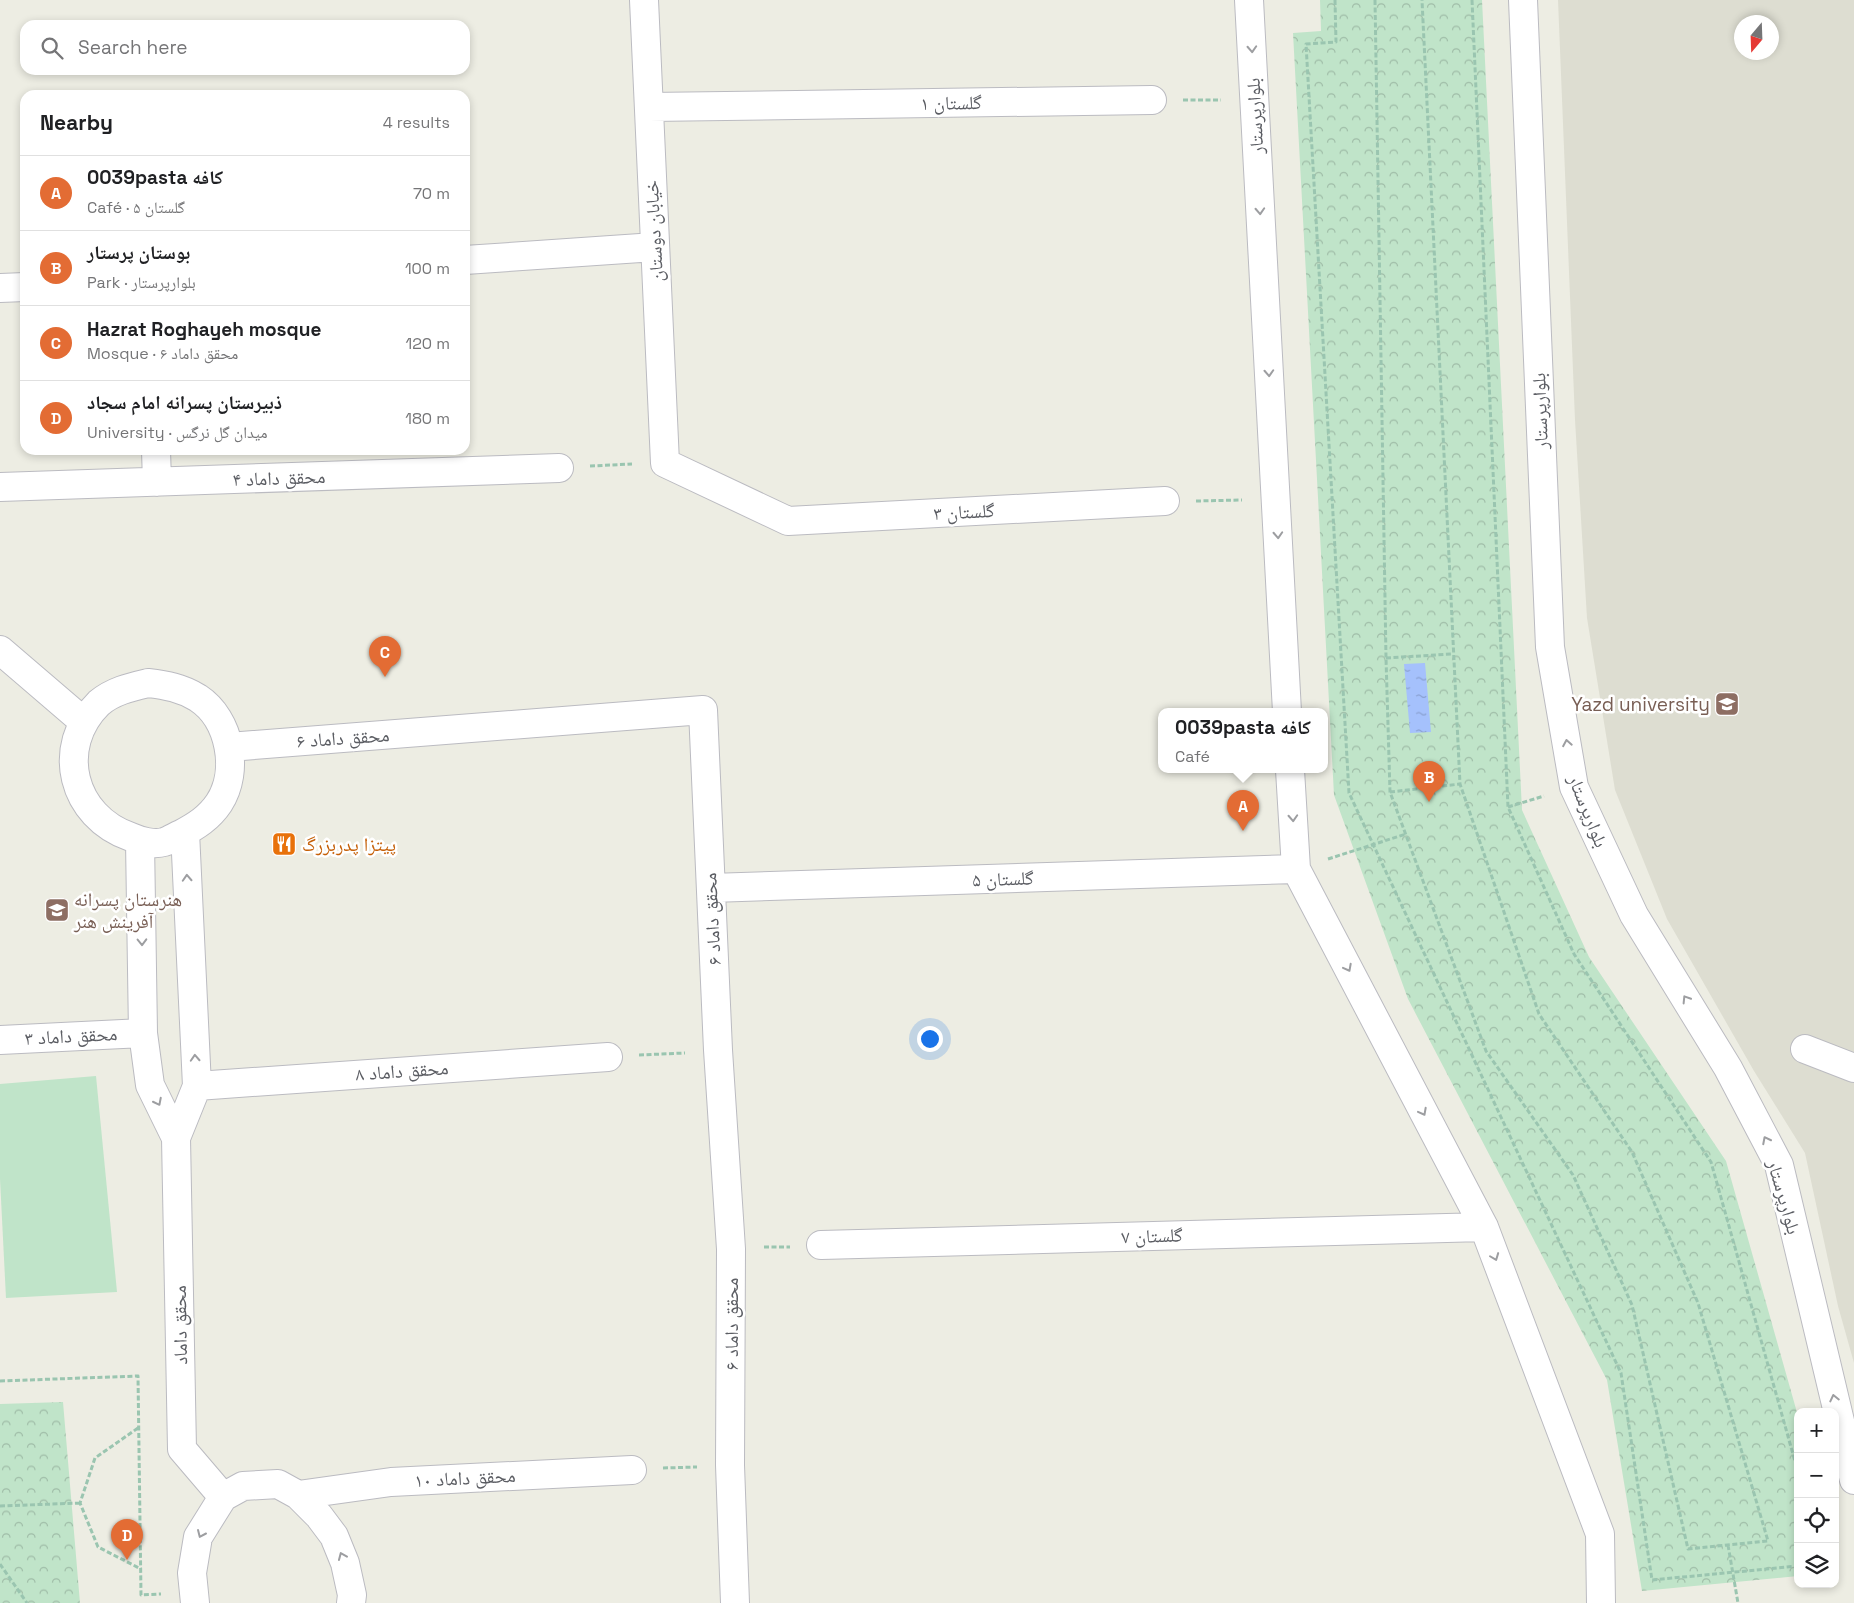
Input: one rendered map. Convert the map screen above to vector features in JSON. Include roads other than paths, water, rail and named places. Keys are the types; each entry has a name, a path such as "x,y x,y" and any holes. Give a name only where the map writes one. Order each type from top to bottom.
{"street":[{"name":"خیابان دوستان","path":"644,0 665,462"},
{"name":"بلوارپرستار","path":"1249,0 1287,708"},
{"name":"بلوارپرستار","path":"1524,0 1550,647 1574,787 1634,915 1728,1068 1779,1165 1854,1480"},
{"name":"گلستان ۱","path":"648,107 1152,100"},
{"path":"470,260 655,247"},
{"path":"0,288 20,287"},
{"path":"156,455 156,482"},
{"name":"گلستان ۳","path":"665,462 788,521 1165,501"},
{"name":"محقق داماد ۴","path":"0,487 558,468"},
{"path":"0,650 84,722"},
{"path":"148,683 173,686 199,699 219,720 229,747 230,775 220,802 201,824 162,843 140,841 104,824 88,808 78,788 73,766 75,743 84,722 100,702 122,689 148,683"},
{"name":"محقق داماد ۶","path":"229,747 703,710 718,1050 731,1249 730,1465 735,1603"},
{"path":"1290,773 1296,870 1484,1227 1600,1534 1601,1603"},
{"name":"محقق داماد","path":"185,832 197,1086 176,1138 182,1449 223,1497"},
{"name":"محقق داماد","path":"140,841 143,1033 150,1085 176,1138"},
{"name":"گلستان ۵","path":"711,888 1296,870"},
{"name":"محقق داماد ۳","path":"0,1040 143,1033"},
{"path":"1805,1049 1854,1068"},
{"name":"محقق داماد ۸","path":"197,1086 608,1057"},
{"name":"گلستان ۷","path":"821,1246 1484,1227"},
{"name":"محقق داماد ۱۰","path":"298,1495 392,1482 632,1470"},
{"path":"194,1598 192,1573 198,1537 223,1497 243,1486 278,1484 298,1495 319,1516 334,1536 345,1563 352,1595 351,1603"}],"water":[{"path":"1425,663 1431,732 1410,733 1404,664"}],"place":[{"name":"Hazrat Roghayeh mosque","path":"385,677"},
{"name":"Yazd university","path":"1727,704"},
{"name":"بوستان پرستار","path":"1429,802"},
{"name":"0039pasta کافه","path":"1243,831"},
{"name":"پیتزا پدربزرگ","path":"284,844"},
{"name":"هنرستان پسرانه آفرینش هنر","path":"57,910"},
{"name":"ذبیرستان پسرانه امام سجاد","path":"127,1560"}]}
